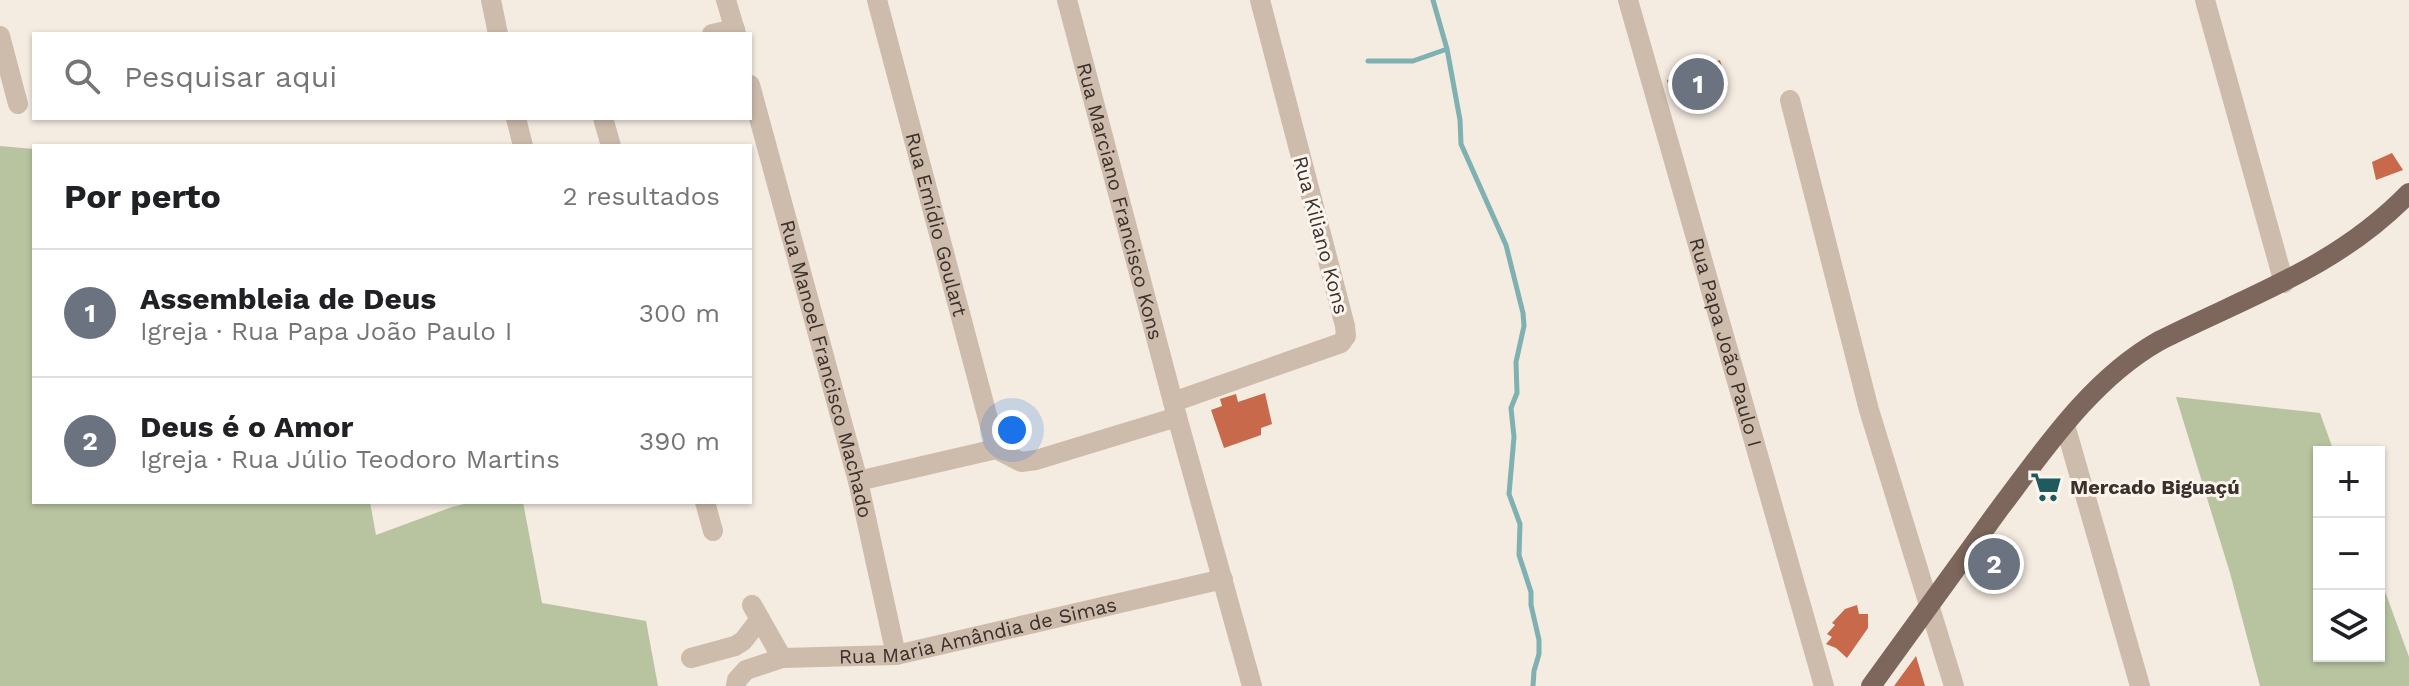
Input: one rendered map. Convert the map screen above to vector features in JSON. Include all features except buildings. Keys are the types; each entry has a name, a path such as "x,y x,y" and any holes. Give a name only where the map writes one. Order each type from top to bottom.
{"main road":[{"path":"1871,686 2013,491 2088,398 2141,351 2319,264 2361,237 2409,193"}],"street":[{"path":"491,0 498,32"},
{"path":"726,0 735,31"},
{"name":"Rua Emídio Goulart","path":"877,0 996,449"},
{"name":"Rua Marciano Francisco Kons","path":"1067,0 1175,410 1252,686"},
{"name":"Rua Kiliano Kons","path":"1175,410 1341,343 1346,336 1260,0"},
{"name":"Rua Papa João Paulo I","path":"1628,0 1824,686"},
{"path":"2205,0 2284,283"},
{"path":"0,36 18,104"},
{"name":"Rua Manoel Francisco Machado","path":"752,92 858,481 896,655"},
{"path":"1790,100 1869,410 1954,686"},
{"path":"516,120 522,144"},
{"path":"604,120 610,144"},
{"path":"858,481 996,449 1021,462 1036,460 1175,410"},
{"path":"2065,425 2140,686"},
{"path":"706,504 713,531"},
{"name":"Rua Maria Amândia de Simas","path":"737,683 746,670 782,658 896,655 1223,579"},
{"path":"691,658 743,641 756,612 782,658"}],"green space":[{"path":"0,146 32,149 32,504 370,504 376,535 464,504 523,504 542,603 646,621 658,686 0,686"},
{"path":"2176,397 2320,413 2332,446 2313,446 2313,662 2385,662 2385,591 2409,657 2409,686 2260,686 2230,573"}],"waterway":[{"path":"1433,0 1447,49 1460,120 1461,144 1506,245 1523,313 1524,326 1516,362 1517,393 1511,408 1514,437 1509,494 1520,524 1519,555 1531,592 1539,640 1533,686"},
{"path":"1368,61 1413,61 1447,49"}],"place":[{"name":"Assembleia de Deus","path":"1698,84"},
{"name":"Mercado Biguaçú","path":"2046,487"},
{"name":"Deus é o Amor","path":"1994,564"}]}
